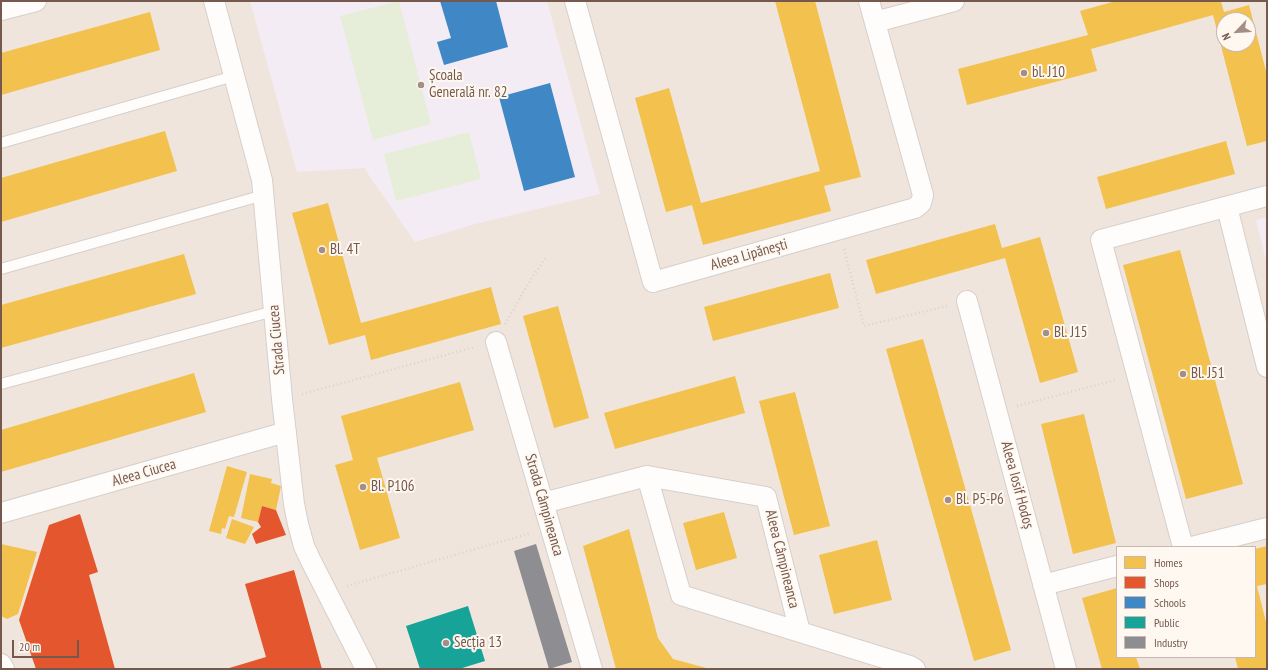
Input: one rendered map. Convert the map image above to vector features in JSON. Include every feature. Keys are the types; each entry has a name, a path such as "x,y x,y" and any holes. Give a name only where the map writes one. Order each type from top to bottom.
{"street":[{"path":"1,10 36,1"},
{"name":"Strada Ciucea","path":"214,1 262,180 282,399 294,504 298,524 304,546 366,669"},
{"name":"Aleea Lipănești","path":"575,1 653,282 915,208 921,204 923,195 869,1"},
{"path":"875,22 952,1"},
{"path":"1183,546 1101,240 1267,196"},
{"path":"1227,207 1267,367"},
{"name":"Aleea Iosif Hodoș","path":"967,301 1065,669"},
{"name":"Strada Câmpineanca","path":"496,342 592,669"},
{"name":"Aleea Ciucea","path":"1,513 286,432"},
{"path":"647,476 681,595 910,666 914,669"},
{"name":"Aleea Câmpineanca","path":"543,503 647,476 766,497 800,632"},
{"path":"1196,546 1267,528"},
{"path":"1043,585 1116,566"},
{"path":"1,664 4,669"}],"lane":[{"path":"1,142 234,76"},
{"path":"1,269 264,195"},
{"path":"1,384 274,311"}],"path":[{"path":"839,229 864,326 967,301"},
{"path":"282,399 496,342 521,295 547,256"},
{"path":"997,412 1137,375"},
{"path":"326,592 550,527"}],"shaded area":[{"path":"1,1 1267,1 1267,669 1,669"},
{"name":"Școala Generală nr. 82","path":"250,1 547,1 600,194 475,224 415,242 364,168 297,172"},
{"path":"1267,217 1267,264 1256,220"}],"green space":[{"path":"399,1 431,124 373,140 340,16"},
{"path":"469,132 481,179 396,201 384,154"}],"building: Homes":[{"path":"775,1 815,1 861,177 824,186 831,211 703,245 692,205 666,212 635,98 669,88 701,203 820,171"},
{"name":"bl. J10","path":"1116,1 1221,1 1224,12 1216,12 1216,27 1213,15 1091,49 1097,71 967,105 958,69 1088,35 1080,11"},
{"name":"bl. J10","path":"1249,5 1251,12 1224,12"},
{"path":"150,12 160,50 1,95 1,53"},
{"name":"bl. J10","path":"1256,32 1267,75 1267,141 1247,146 1223,52 1256,52"},
{"path":"165,131 177,171 1,222 1,178"},
{"path":"1226,141 1235,174 1106,209 1097,177"},
{"name":"Bl. 4T","path":"328,203 361,323 491,287 501,324 371,360 365,335 329,345 292,213"},
{"name":"Bl. J15","path":"995,224 1002,248 1040,237 1078,372 1040,383 1005,258 876,294 866,260"},
{"name":"Bl. J51","path":"1180,250 1243,484 1186,499 1123,265"},
{"path":"184,254 196,294 1,348 1,305"},
{"path":"830,273 839,308 713,341 704,307"},
{"path":"558,306 589,418 554,428 523,316"},
{"name":"Bl. P5-P6","path":"923,339 1011,650 974,661 886,349"},
{"path":"194,373 206,412 1,472 1,430"},
{"path":"735,376 745,413 615,449 604,413"},
{"name":"Bl. P106","path":"460,382 474,430 377,458 400,538 360,550 335,465 353,460 341,416"},
{"path":"795,392 830,526 794,535 759,401"},
{"path":"1084,414 1116,543 1073,554 1041,424"},
{"path":"227,466 247,472 234,517 229,516 225,529 222,528 221,534 209,531"},
{"path":"250,474 272,479 271,483 281,486 276,510 262,506 258,522 241,518"},
{"path":"724,512 737,558 696,570 683,523"},
{"path":"232,519 254,527 245,544 226,538"},
{"path":"629,529 658,638 673,659 710,669 616,669 583,546"},
{"path":"877,540 892,600 834,614 819,555"},
{"path":"1,544 37,552 18,614 7,619 1,616"},
{"path":"1267,546 1267,584 1257,586 1267,626 1267,669 1238,669 1235,658 1256,658 1256,549"},
{"path":"1116,588 1116,658 1136,658 1140,669 1102,669 1082,598"}],"building: Shops":[{"path":"262,506 276,510 286,535 256,544 252,534 261,527 258,522"},
{"path":"80,514 98,572 89,575 115,669 36,669 19,620 49,525"},
{"path":"294,570 322,669 226,669 266,657 245,584"}],"building: Schools":[{"path":"440,1 496,1 508,47 444,65 437,42 451,38"},
{"path":"550,83 575,177 524,191 499,97"}],"building: Public":[{"name":"Secția 13","path":"468,606 485,661 459,669 420,669 406,626"}],"building: Industry":[{"path":"536,544 572,662 549,669 514,551"}],"place":[{"name":"bl. J10","path":"1024,73"},
{"name":"Școala Generală nr. 82","path":"421,85"},
{"name":"Bl. 4T","path":"322,250"},
{"name":"Bl. J15","path":"1046,333"},
{"name":"Bl. J51","path":"1183,374"},
{"name":"Bl. P106","path":"363,487"},
{"name":"Bl. P5-P6","path":"948,500"},
{"name":"Secția 13","path":"446,643"}]}
